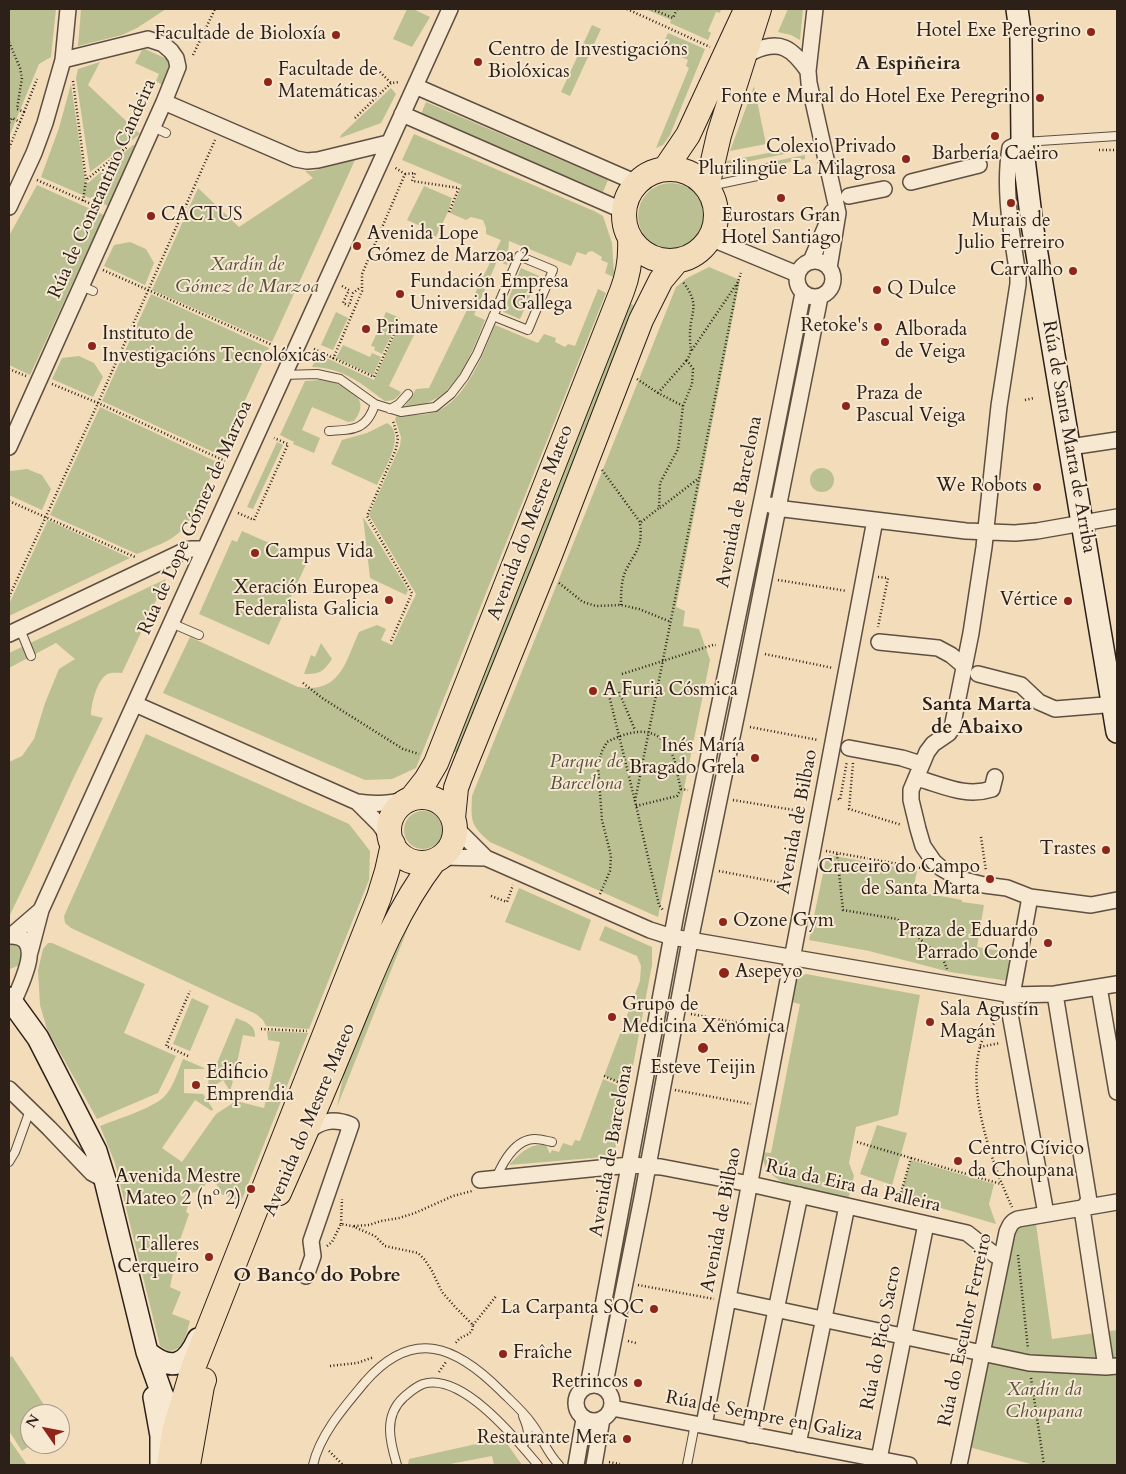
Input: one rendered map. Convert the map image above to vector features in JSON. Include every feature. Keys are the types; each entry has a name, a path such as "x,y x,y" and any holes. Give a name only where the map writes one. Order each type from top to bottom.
{"main road":[{"path":"665,169 688,134 718,50 747,9"},
{"path":"707,186 717,143 759,9"},
{"path":"665,169 681,170 695,176 707,186 713,198 716,212 715,225 710,238 696,253 687,258 679,270 663,261 650,257 638,249 630,239 624,225 624,211 628,196 637,183 650,173 665,169"},
{"name":"Avenida do Mestre Mateo","path":"411,799 436,763 622,291 628,275 631,257 630,239"},
{"name":"Avenida do Mestre Mateo","path":"454,823 456,793 460,777 550,556 641,320 662,280 679,270"},
{"path":"424,797 436,800 447,808 454,823 455,834 452,844 438,859 424,863 412,861 401,856 393,844 390,832 391,820 399,808 411,799 424,797"},
{"name":"Avenida do Mestre Mateo","path":"197,1377 273,1166 379,897 393,844"},
{"name":"Avenida do Mestre Mateo","path":"197,1377 305,1134 385,943 412,891 438,859"},
{"path":"169,1465 176,1424 197,1377"},
{"path":"188,1465 197,1377"}],"street":[{"path":"9,207 34,153 45,123 63,60 68,9"},
{"name":"Rúa de Lope Gómez de Marzoa","path":"11,1000 27,968 41,910 402,114 409,84 450,9"},
{"path":"718,50 743,9"},
{"path":"736,84 770,9"},
{"name":"Avenida de Barcelona","path":"604,1388 690,941 741,724 778,508 820,296 828,291 833,282 829,268 838,213 808,83 815,9"},
{"path":"1018,9 1021,38"},
{"path":"1021,38 1026,9"},
{"name":"Rúa de Santa Marta de Arriba","path":"1021,38 1022,142 1032,224 1082,523 1115,704 1117,732"},
{"name":"Rúa de Constantino Candeira","path":"9,447 34,401 87,289 155,133 164,102 178,67 176,58 163,44 148,40 63,60"},
{"path":"752,52 767,46 780,46 798,56 808,71"},
{"path":"409,84 637,183"},
{"path":"164,102 296,159 306,161 388,143"},
{"path":"402,114 624,211"},
{"path":"1022,142 1010,148 1008,166 1009,219 1018,276 999,406 985,532 970,633 952,728 949,733 933,744 927,752 918,771 911,800 923,846 934,862 960,879 1007,888 1030,897 1091,905 1117,900"},
{"path":"911,182 979,165"},
{"path":"849,196 884,189"},
{"path":"811,261 835,204"},
{"path":"710,238 797,274 802,266 811,261 821,262 829,268"},
{"name":"Avenida de Barcelona","path":"588,1386 672,937 802,293 797,284 797,274"},
{"path":"802,293 811,297 820,296"},
{"path":"1070,447 1117,440"},
{"path":"762,497 768,503 778,508 966,531 1037,532 1117,517"},
{"name":"Avenida de Bilbao","path":"700,1425 722,1300 750,1184 875,520"},
{"path":"14,632 186,550 204,550"},
{"path":"878,637 938,648 951,655 964,666"},
{"path":"978,674 1021,684 1039,702 1055,710 1115,704"},
{"path":"135,704 357,802 375,805 411,799"},
{"path":"717,718 741,724"},
{"path":"850,750 902,758 946,789 970,792 992,789 995,777"},
{"path":"357,802 380,825 393,844"},
{"path":"454,823 486,858 650,930 672,937 1012,995 1055,994 1117,984"},
{"path":"438,859 486,858"},
{"path":"1030,897 1010,1014 1046,1214 1117,1202"},
{"name":"Rúa de Lope Gómez de Marzoa","path":"10,936 41,910"},
{"name":"Rúa de Lope Gómez de Marzoa","path":"10,936 24,940 28,944 30,952"},
{"path":"1099,987 1117,1092"},
{"path":"1055,994 1089,1201 1082,1208"},
{"path":"11,1000 38,1038 96,1151 106,1180 147,1352 162,1394 180,1430 182,1440 180,1465"},
{"path":"338,1057 330,1104 331,1110 343,1122"},
{"path":"9,1089 92,1173 106,1180"},
{"path":"305,1134 321,1123 331,1121 352,1125 311,1241 313,1256 306,1276"},
{"name":"Rúa da Eira da Palleira","path":"480,1180 630,1165 647,1166 750,1184 967,1233 995,1255 1002,1257"},
{"path":"147,1352 157,1360 169,1364 182,1362 192,1353 265,1177 273,1166"},
{"path":"750,1435 800,1196"},
{"path":"798,1444 847,1206"},
{"path":"722,1300 776,1309 1029,1363 1112,1366 1082,1208"},
{"name":"Rúa do Escultor Ferreiro","path":"959,1465 1010,1224 1018,1219 1046,1214"},
{"name":"Rúa do Pico Sacro","path":"879,1459 926,1224"},
{"path":"147,1352 148,1372 162,1436 161,1465"},
{"path":"594,1465 607,1414 610,1395 604,1388 599,1386 588,1386 579,1393 575,1404 584,1419 593,1422 607,1414"},
{"name":"Rúa de Sempre en Galiza","path":"607,1414 700,1425 909,1465"},
{"path":"576,1465 584,1419"}],"lane":[{"path":"1022,142 1117,136"},
{"path":"707,186 757,176"},
{"path":"282,375 317,374 340,379 375,404 401,412 435,406 451,394 464,377 494,316 519,256 553,270 528,330 494,316"},
{"path":"390,409 399,404 408,394"},
{"path":"329,431 353,430 365,424 372,414 375,404"},
{"path":"171,623 199,636"},
{"path":"14,632 31,656"},
{"path":"9,1162 15,1152 30,1110"},
{"path":"496,1178 510,1154 521,1143 534,1139 552,1142"},
{"path":"313,1465 321,1443 336,1418 371,1376 386,1362 400,1354 410,1350 433,1348 452,1353 490,1380 532,1424 552,1458 559,1465"},
{"path":"397,1465 389,1436 392,1413 399,1401 412,1389 424,1384 443,1384 462,1392 487,1410 503,1425 538,1465"},
{"path":"520,1410 529,1434 528,1440 522,1446"},
{"path":"687,1465 700,1425"}],"path":[{"path":"193,55 215,9"},
{"path":"627,9 718,50"},
{"path":"652,9 673,18 677,9"},
{"path":"9,42 20,68 22,78 17,110 24,112"},
{"path":"375,67 391,84"},
{"path":"73,76 86,180 83,201"},
{"path":"9,148 37,80"},
{"path":"355,118 391,84 409,84"},
{"path":"9,123 12,118 20,122"},
{"path":"9,597 149,290 221,126"},
{"path":"86,180 135,141 155,133"},
{"path":"394,167 405,174 415,173 412,180 459,188 449,212"},
{"path":"334,358 362,287 362,274 405,174"},
{"path":"36,179 98,207"},
{"path":"100,269 277,347"},
{"path":"679,270 694,300 690,337 692,351"},
{"path":"635,801 741,273"},
{"path":"658,393 687,360 738,282"},
{"path":"342,286 349,290 343,303 349,306 354,294 362,287"},
{"path":"314,350 374,377 397,328"},
{"path":"659,508 660,483 678,449 683,406 692,384 692,369 687,360"},
{"path":"9,369 31,378"},
{"path":"636,378 658,393 683,406"},
{"path":"48,382 225,461"},
{"path":"1025,400 1034,398"},
{"path":"390,409 398,438 396,449 367,516 412,593 391,640"},
{"path":"238,513 254,520 288,444 274,438"},
{"path":"599,468 615,485 640,523 640,544 625,571 621,589 621,605"},
{"path":"640,523 700,477"},
{"path":"9,501 139,559"},
{"path":"874,576 888,578 878,637"},
{"path":"554,579 583,602 596,606 621,605 648,611 671,622"},
{"path":"777,579 853,592"},
{"path":"622,674 713,645 720,646"},
{"path":"763,654 838,669"},
{"path":"303,683 322,698 403,749 425,756"},
{"path":"619,692 635,730"},
{"path":"609,695 658,905 664,911"},
{"path":"741,724 824,742"},
{"path":"600,895 610,871 611,856 602,820 598,766 602,751 607,742 635,730 655,734 666,744 674,759 681,789 677,796 636,806"},
{"path":"842,792 850,750"},
{"path":"850,750 849,809 918,830"},
{"path":"681,789 690,790"},
{"path":"731,800 810,813"},
{"path":"981,837 987,878"},
{"path":"934,862 928,868 916,868 837,854 843,910 897,919 943,959 947,973"},
{"path":"716,870 796,886"},
{"path":"491,896 507,902 513,885"},
{"path":"188,1056 166,1046 190,991"},
{"path":"686,1013 768,1029"},
{"path":"1010,1014 996,1020 980,1047 976,1091 980,1114 1002,1184 1018,1219"},
{"path":"261,1029 288,1029 313,1032"},
{"path":"980,1047 1015,1041"},
{"path":"604,1076 629,1087"},
{"path":"671,1090 752,1104"},
{"path":"857,1142 1002,1184"},
{"path":"900,1196 911,1158"},
{"path":"352,1226 369,1225 415,1213 453,1196 472,1192 480,1180"},
{"path":"313,1256 332,1242 341,1224 342,1198"},
{"path":"341,1224 352,1226 375,1236 385,1246 418,1253 432,1271 442,1292 473,1325"},
{"path":"1017,1247 1029,1355"},
{"path":"634,1284 722,1300"},
{"path":"452,1353 456,1343 462,1336 470,1334 473,1325 497,1295"},
{"path":"330,1366 357,1363 390,1352 400,1354"},
{"path":"1031,1378 1044,1465"},
{"path":"321,1443 343,1465"},
{"path":"612,1462 620,1464"}],"green space":[{"path":"9,9 56,9 51,57 39,64 9,137"},
{"path":"81,9 166,9 137,28 122,35 78,46"},
{"path":"407,9 413,9 430,17 412,47 393,39"},
{"path":"645,9 721,9 720,13 716,12 708,31 711,33 708,40 670,23 671,20"},
{"path":"788,9 803,9 800,40 791,35 778,32"},
{"path":"592,25 601,29 570,96 561,92"},
{"path":"668,33 705,49 670,135 663,145 656,148 689,68 686,66 688,60 661,48"},
{"path":"145,49 169,60 170,68 162,85 156,81 159,74 135,63 142,50"},
{"path":"100,62 88,85 140,134 90,172 76,78 78,69"},
{"path":"71,84 85,182 88,183 135,145 108,206 41,177 59,128"},
{"path":"754,86 766,144 730,151"},
{"path":"391,88 396,94 381,123 340,138 341,135"},
{"path":"426,102 608,180 603,192 421,114"},
{"path":"414,134 603,216 612,243 614,273 613,277 605,273 608,263 601,260 602,257 592,251 586,255 577,252 571,266 509,241 507,265 497,261 474,315 485,320 472,351 457,378 448,390 436,399 421,405 404,408 416,389 429,388 501,240 486,234 483,220 471,217 466,220 450,213 462,185 402,160"},
{"path":"804,146 804,150 726,166 727,161"},
{"path":"805,155 805,159 727,175 726,171"},
{"name":"Xardín de Gómez de Marzoa","path":"351,159 355,160 272,342 152,290 198,188 239,227 313,178 305,171 313,171"},
{"path":"677,183 695,192 702,203 704,216 702,229 695,240 684,247 665,249 647,240 640,229 638,210 647,192 658,185"},
{"path":"37,185 104,215 30,375 9,365 9,236"},
{"path":"424,186 452,198 448,212 436,237 428,233 429,230 407,220"},
{"path":"130,242 146,249 154,263 145,285 104,266 114,245"},
{"name":"Parque de Barcelona","path":"709,267 740,280 676,607 685,611 683,626 699,629 710,660 658,917 490,842 475,827 473,822 472,796 676,287 687,278"},
{"path":"521,268 539,276 520,319 503,312"},
{"path":"598,289 606,293 416,768 392,779 365,780 163,693 190,637 298,687 312,688 323,686 339,674 345,665 359,632 377,625 386,629 381,640 392,645 416,594 369,515 400,446 401,437 395,419 397,415 421,415 435,412 456,398 465,387 479,361 495,325 538,343 544,334 556,338 555,342 565,347 568,344 575,346"},
{"name":"Xardín de Gómez de Marzoa","path":"151,294 269,348 220,455 102,401"},
{"path":"629,303 637,307 460,753 452,752"},
{"path":"336,312 348,318 333,350 321,345"},
{"path":"386,312 400,318 382,354 374,350 375,347 371,346"},
{"path":"398,328 414,335 389,386 401,392 390,401 385,401 343,373 312,367 318,354 374,380"},
{"path":"343,345 370,357 372,353 381,357 373,375 336,358"},
{"path":"79,356 94,363 103,377 93,397 52,379 62,358"},
{"path":"320,380 346,387 358,398 360,404 359,412 354,421 348,422 312,407 302,430 320,438 314,453 293,444 294,442 280,435 305,381"},
{"path":"100,407 217,462 193,514 180,532 163,543 137,554 50,515"},
{"path":"387,423 393,428 395,435 394,443 389,462 377,485 331,464 342,440 367,433"},
{"path":"277,442 283,445 253,509 247,507"},
{"path":"822,468 830,472 834,480 830,488 822,492 814,488 810,480 814,472"},
{"path":"27,469 42,475 51,489 42,510 9,495 10,471"},
{"path":"363,517 408,590 406,595 370,578"},
{"path":"48,520 130,558 9,616 9,604"},
{"path":"242,531 308,560 269,645 199,614 232,540 237,542"},
{"path":"166,579 122,673 106,675 97,687 91,715 103,718 9,917 9,762 22,756 34,739 45,703 59,669 75,659 56,643 9,668 9,653"},
{"path":"321,643 332,659 321,671 304,674 311,655 315,657"},
{"path":"146,734 349,824 370,851 369,880 309,1029 266,1026 263,1020 256,1014 71,928 65,923 64,916"},
{"path":"423,811 430,812 436,817 441,823 441,837 436,843 430,848 423,849 416,848 410,843 405,837 404,830 405,823 410,817 416,812"},
{"path":"829,855 917,871 913,891 984,905 977,947 1015,953 1009,981 950,972 869,951 809,940 826,859"},
{"path":"519,888 591,920 580,951 505,922"},
{"path":"415,910 337,1107 344,1073 378,980"},
{"path":"605,926 652,947 652,965 629,1087 604,1076 640,981 641,966 637,956 599,940"},
{"path":"9,941 16,942 24,950 20,965 10,969 9,968"},
{"path":"48,943 52,943 145,984 124,1033 176,1056 158,1093 97,1119 47,1029 40,1005 38,970 43,949"},
{"path":"806,974 920,995 898,1115 856,1127 849,1163 854,1176 848,1200 809,1192 782,1182 772,1174 765,1164 762,1152 771,1153 800,1004 791,1002 792,993 798,979"},
{"path":"192,998 209,1006 190,1051 173,1044"},
{"path":"236,1018 252,1027 255,1037 243,1035 234,1076 215,1068"},
{"path":"267,1031 308,1033 241,1202 221,1194 217,1185 209,1180 201,1190 192,1193 186,1212 189,1214 180,1240 170,1287 181,1292 172,1314 190,1321 184,1341 178,1348 168,1351 160,1346 115,1163 100,1126 143,1110 164,1097 173,1084 183,1059 204,1068 184,1069 184,1093 203,1094 213,1109 212,1111 195,1100 162,1148 182,1162 216,1114 236,1101 264,1108 280,1042 268,1040"},
{"path":"209,1070 233,1081 230,1091 223,1080 208,1090"},
{"path":"603,1079 626,1089 613,1155 509,1165 530,1147 546,1145 550,1154 552,1150 559,1152 563,1143 572,1146 575,1140 580,1141"},
{"path":"877,1125 907,1133 892,1185 860,1174"},
{"path":"911,1160 994,1184 989,1204 996,1224 900,1196"},
{"path":"636,1178 639,1178 620,1276 617,1275"},
{"name":"Xardín da Choupana","path":"1036,1224 1052,1339 1117,1330 1117,1465 1034,1465 969,1447 1015,1227"},
{"path":"12,1356 43,1404 20,1404 20,1448 9,1431 9,1358"},
{"path":"503,1438 522,1465 494,1465 492,1456 445,1465 408,1464 409,1459"},
{"path":"9,1439 27,1465 9,1465"}],"place":[{"name":"Hotel Exe Peregrino","path":"1091,32"},
{"name":"Facultade de Bioloxía","path":"336,35"},
{"name":"Centro de Investigacións Biolóxicas","path":"478,62"},
{"name":"Facultade de Matemáticas","path":"268,82"},
{"name":"Fonte e Mural do Hotel Exe Peregrino","path":"1040,98"},
{"name":"Barbería Caeiro","path":"995,136"},
{"name":"Colexio Privado Plurilingüe La Milagrosa","path":"906,159"},
{"name":"Eurostars Gran Hotel Santiago","path":"781,198"},
{"name":"Murais de Julio Ferreiro","path":"1011,203"},
{"name":"CACTUS","path":"151,216"},
{"name":"Avenida Lope Gómez de Marzoa 2","path":"357,246"},
{"name":"Carvalho","path":"1073,271"},
{"name":"Q Dulce","path":"877,290"},
{"name":"Fundación Empresa Universidad Gallega","path":"400,294"},
{"name":"Retoke's","path":"878,327"},
{"name":"Primate","path":"366,329"},
{"name":"Alborada de Veiga","path":"885,342"},
{"name":"Instituto de Investigacións Tecnolóxicas","path":"92,346"},
{"name":"Praza de Pascual Veiga","path":"846,406"},
{"name":"We Robots","path":"1037,487"},
{"name":"Campus Vida","path":"255,553"},
{"name":"Xeración Europea Federalista Galicia","path":"389,600"},
{"name":"Vértice","path":"1068,601"},
{"name":"A Furia Cósmica","path":"593,691"},
{"name":"Inés María Bragado Grela","path":"755,758"},
{"name":"Trastes","path":"1106,850"},
{"name":"Cruceiro do Campo de Santa Marta","path":"990,879"},
{"name":"Ozone Gym","path":"723,922"},
{"name":"Praza de Eduardo Parrado Conde","path":"1048,943"},
{"name":"Asepeyo","path":"724,973"},
{"name":"Grupo de Medicina Xenómica","path":"612,1017"},
{"name":"Sala Agustín Magán","path":"930,1022"},
{"name":"Esteve Teijin","path":"703,1048"},
{"name":"Edificio Emprendia","path":"196,1085"},
{"name":"Centro Cívico da Choupana","path":"958,1161"},
{"name":"Avenida Mestre Mateo 2 (nº 2)","path":"251,1189"},
{"name":"Talleres Cerqueiro","path":"209,1257"},
{"name":"La Carpanta SQC","path":"654,1309"},
{"name":"Fraîche","path":"503,1354"},
{"name":"Retrincos","path":"638,1383"},
{"name":"Restaurante Mera","path":"627,1439"}],"district":[{"name":"A Espiñeira","path":"908,64"},
{"name":"Santa Marta de Abaixo","path":"977,716"},
{"name":"O Banco do Pobre","path":"317,1276"}]}
